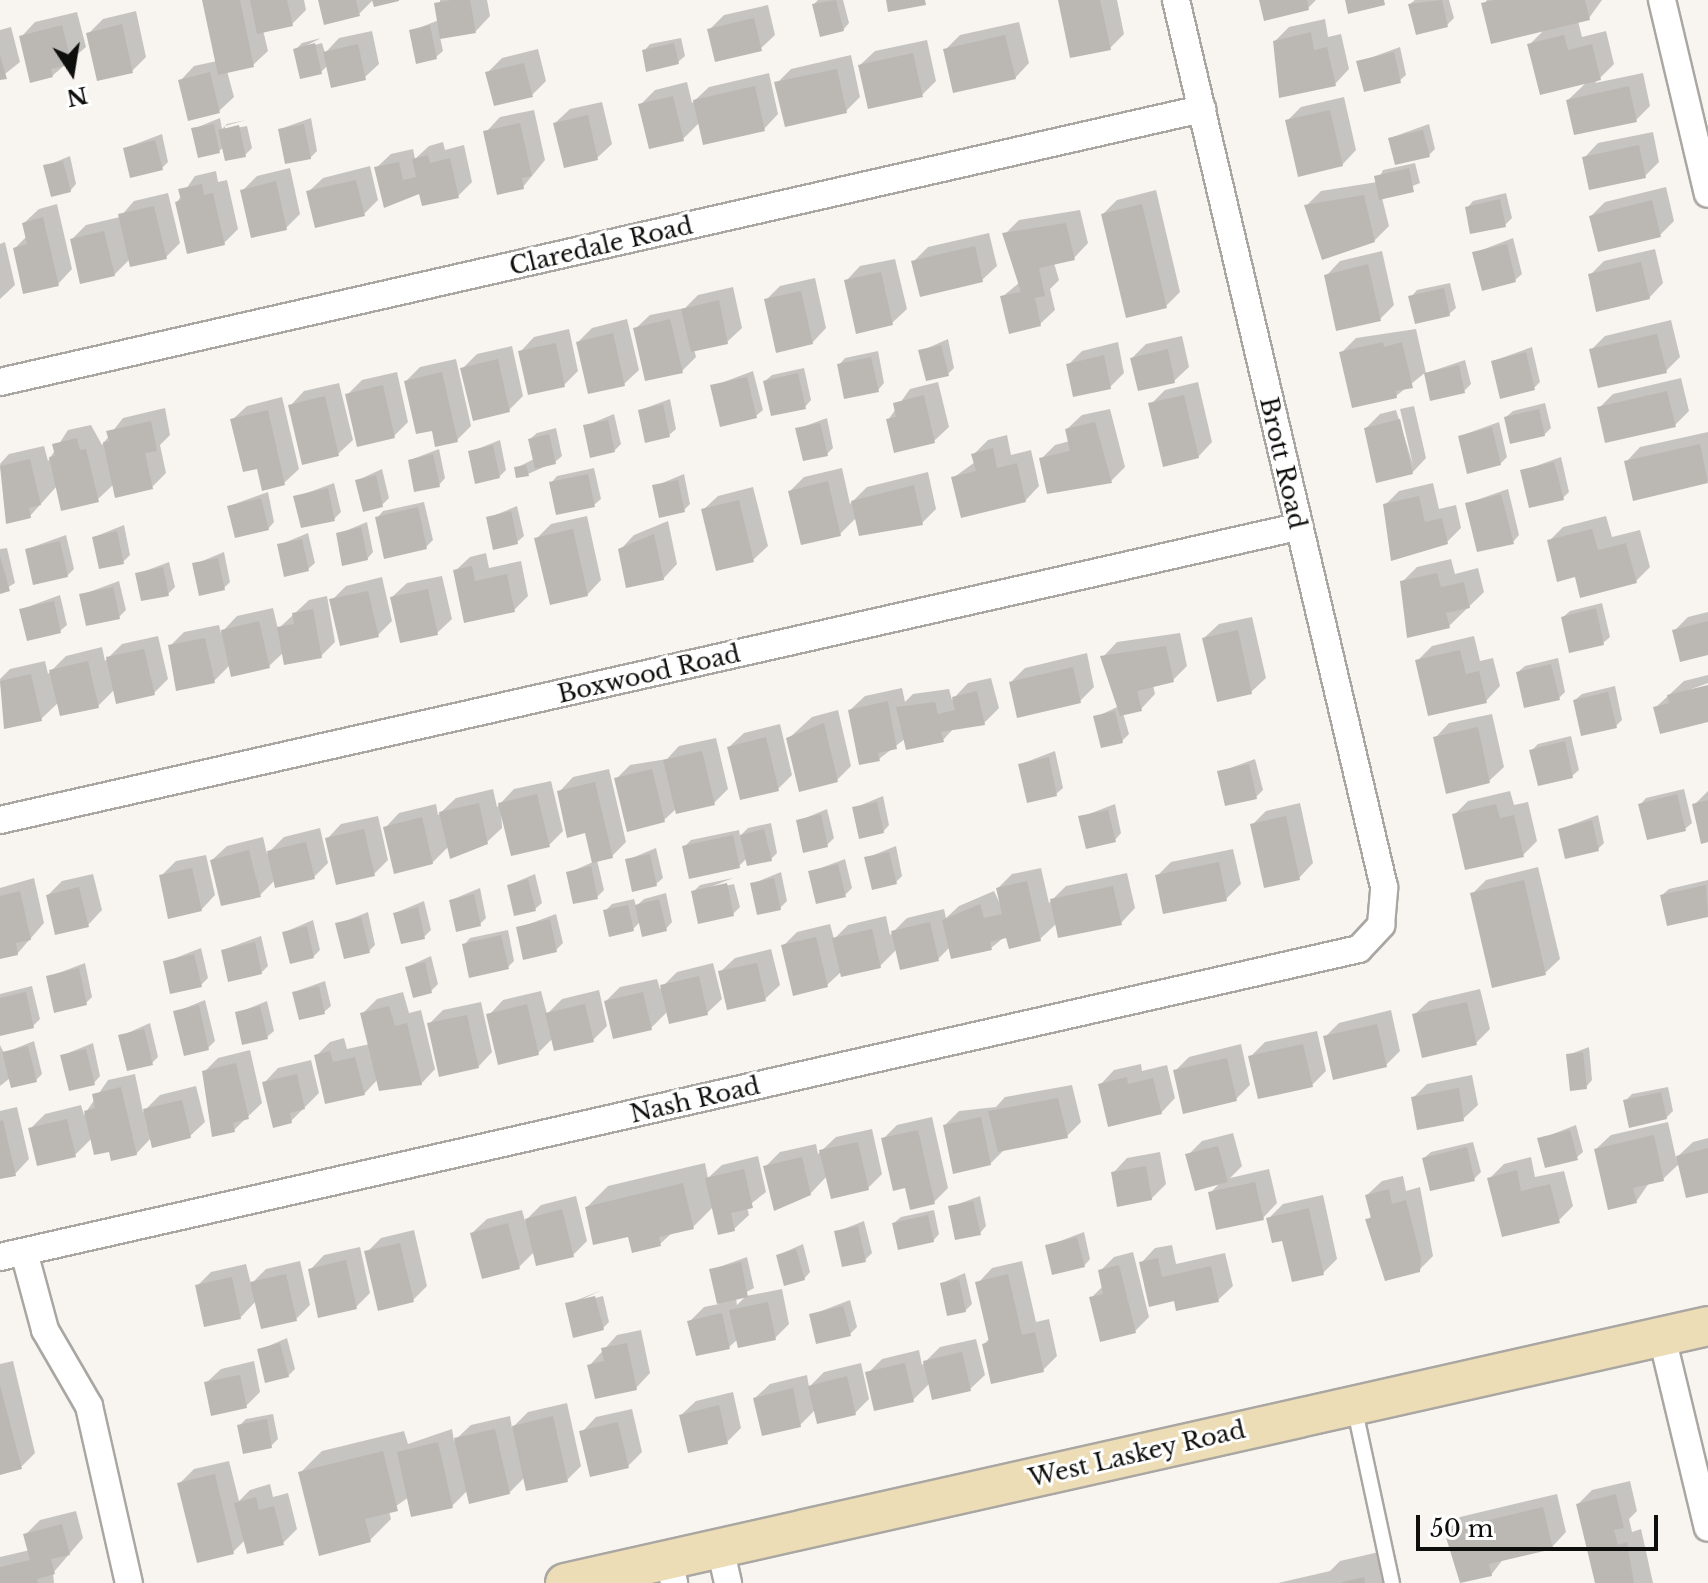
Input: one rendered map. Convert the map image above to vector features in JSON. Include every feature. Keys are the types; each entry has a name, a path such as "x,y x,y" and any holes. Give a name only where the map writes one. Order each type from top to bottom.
{"main road":[{"name":"West Laskey Road","path":"565,1583 724,1565 1353,1405 1708,1326"}],"street":[{"name":"Brott Road","path":"1176,0 1297,527 1384,887 1381,925"},
{"path":"1662,0 1708,194"},
{"name":"Claredale Road","path":"0,382 1202,109"},
{"name":"Boxwood Road","path":"0,820 1297,527"},
{"name":"Nash Road","path":"12,1255 1359,949 1381,925"},
{"path":"12,1255 45,1330 89,1406 129,1583"},
{"path":"1662,1337 1708,1528"}],"lane":[{"path":"1353,1405 1392,1583"}],"building":[{"path":"202,0 240,0 254,67 218,75"},
{"path":"250,0 287,0 293,26 257,34"},
{"path":"318,0 356,0 360,16 324,25"},
{"path":"372,0 399,0 399,1 374,7"},
{"path":"470,0 476,33 440,39 434,3"},
{"path":"836,0 844,31 820,37 812,4"},
{"path":"886,0 925,0 926,5 888,12"},
{"path":"1058,0 1100,0 1111,50 1070,58"},
{"path":"1259,0 1307,0 1309,10 1264,21"},
{"path":"1345,0 1384,0 1385,5 1348,14"},
{"path":"1442,0 1448,27 1416,35 1408,4"},
{"path":"1494,0 1585,0 1590,20 1491,44 1481,3"},
{"path":"754,18 762,51 715,62 707,29"},
{"path":"122,24 133,73 97,81 86,33"},
{"path":"62,25 72,64 51,69 53,77 30,83 19,36"},
{"path":"430,25 437,59 416,64 409,30"},
{"path":"1311,32 1314,50 1327,47 1336,86 1279,98 1273,41"},
{"path":"1005,35 1016,79 953,93 943,49"},
{"path":"1564,35 1568,50 1592,44 1601,80 1540,95 1527,44"},
{"path":"315,43 322,74 300,79 293,49"},
{"path":"674,43 679,64 646,72 642,50"},
{"path":"358,44 366,80 331,88 323,52"},
{"path":"1394,52 1401,83 1364,92 1356,61"},
{"path":"913,53 923,97 868,109 858,65"},
{"path":"0,55 7,79 0,80"},
{"path":"524,63 533,97 494,106 485,72"},
{"path":"837,69 847,113 785,127 774,82"},
{"path":"210,72 220,113 188,121 178,80"},
{"path":"755,86 765,131 703,145 693,100"},
{"path":"1629,86 1637,122 1574,135 1566,100"},
{"path":"673,96 684,141 649,149 638,104"},
{"path":"1330,110 1343,166 1298,177 1285,120"},
{"path":"588,115 598,160 564,168 553,123"},
{"path":"520,123 532,176 522,178 524,189 497,195 483,131"},
{"path":"214,124 220,153 198,158 191,128"},
{"path":"304,124 311,159 285,164 278,129"},
{"path":"239,125 246,157 225,161 218,130"},
{"path":"1423,130 1430,157 1395,165 1388,138"},
{"path":"155,140 163,170 130,178 123,148"},
{"path":"1639,145 1646,178 1589,190 1582,157"},
{"path":"428,155 430,163 450,158 459,198 422,206 419,194 384,208 374,167 399,162 403,180 416,177 412,159"},
{"path":"63,161 71,192 51,197 43,165"},
{"path":"1409,168 1414,192 1379,200 1374,176"},
{"path":"356,180 365,216 315,228 306,191"},
{"path":"276,181 287,230 251,238 240,190"},
{"path":"202,184 204,195 213,193 225,245 187,254 175,202 181,200 178,189"},
{"path":"1364,195 1375,242 1322,260 1304,205"},
{"path":"1500,199 1506,227 1470,234 1465,207"},
{"path":"1652,200 1661,237 1598,252 1589,216"},
{"path":"1142,204 1167,308 1126,318 1101,214"},
{"path":"154,206 167,259 130,267 118,214"},
{"path":"43,217 59,286 23,294 13,248 27,244 22,223"},
{"path":"1066,223 1075,260 1039,268 1045,296 1035,298 1041,326 1009,334 1000,296 1021,292 1002,233"},
{"path":"104,231 115,276 80,284 70,239"},
{"path":"1507,244 1516,282 1482,291 1472,252"},
{"path":"975,246 983,282 920,297 911,261"},
{"path":"1641,262 1650,299 1596,312 1588,274"},
{"path":"1368,264 1381,321 1336,331 1324,275"},
{"path":"881,272 893,325 856,334 844,280"},
{"path":"1444,288 1450,316 1415,324 1408,296"},
{"path":"801,291 813,344 776,353 764,299"},
{"path":"719,300 728,344 691,352 681,309"},
{"path":"670,319 683,373 645,381 633,328"},
{"path":"613,333 625,386 588,394 576,342"},
{"path":"1657,334 1667,373 1598,388 1589,349"},
{"path":"1383,342 1384,347 1402,342 1413,388 1396,391 1397,398 1352,408 1339,352"},
{"path":"556,343 565,387 528,395 518,351"},
{"path":"941,345 949,376 926,381 918,350"},
{"path":"1168,349 1175,383 1138,391 1130,358"},
{"path":"1526,352 1535,390 1500,399 1491,361"},
{"path":"1104,355 1111,389 1073,397 1066,364"},
{"path":"871,357 879,392 844,399 837,364"},
{"path":"498,359 510,412 473,421 460,368"},
{"path":"1459,365 1465,393 1430,401 1424,373"},
{"path":"442,372 458,442 435,447 432,431 416,434 404,381"},
{"path":"798,373 806,409 771,416 763,381"},
{"path":"747,377 757,418 720,427 710,385"},
{"path":"383,385 395,438 357,447 345,394"},
{"path":"1667,391 1676,427 1605,443 1597,407"},
{"path":"924,395 935,443 894,453 886,419 896,417 893,403"},
{"path":"1184,395 1199,458 1163,467 1148,403"},
{"path":"325,396 339,456 302,465 288,405"},
{"path":"663,404 670,437 645,443 638,410"},
{"path":"1539,409 1545,436 1510,444 1504,417"},
{"path":"268,410 285,485 262,491 257,469 243,472 230,419"},
{"path":"1400,419 1413,474 1376,483 1364,428"},
{"path":"608,420 615,452 590,458 583,425"},
{"path":"151,421 157,451 145,453 153,489 115,498 103,442 109,441 106,431"},
{"path":"1095,422 1112,483 1047,494 1039,458 1070,451 1065,429"},
{"path":"820,423 828,456 803,461 795,428"},
{"path":"1492,427 1501,465 1467,474 1458,436"},
{"path":"549,434 556,464 535,469 528,439"},
{"path":"77,438 80,450 86,449 99,502 61,511 49,457 55,456 52,444"},
{"path":"1700,444 1708,483 1633,501 1624,461"},
{"path":"493,445 500,478 475,484 468,451"},
{"path":"993,448 997,468 1017,463 1026,502 961,518 951,477 976,471 971,454"},
{"path":"433,454 440,487 414,492 408,460"},
{"path":"30,459 41,505 29,508 31,518 6,524 0,466"},
{"path":"1554,462 1564,500 1529,508 1520,470"},
{"path":"526,465 529,476 516,478 514,467"},
{"path":"588,474 595,507 556,515 549,482"},
{"path":"376,475 383,507 363,512 355,480"},
{"path":"678,480 685,512 659,518 652,485"},
{"path":"828,481 841,536 801,545 788,491"},
{"path":"914,485 923,525 859,536 851,501"},
{"path":"328,488 335,521 301,528 293,496"},
{"path":"1501,494 1514,544 1477,552 1465,503"},
{"path":"1419,496 1425,522 1442,518 1448,544 1391,561 1383,504"},
{"path":"261,498 269,530 235,538 227,506"},
{"path":"739,500 754,562 716,571 701,509"},
{"path":"418,507 427,549 384,559 375,517"},
{"path":"511,511 518,544 493,550 486,517"},
{"path":"361,527 368,560 342,566 336,533"},
{"path":"573,529 588,596 550,605 534,538"},
{"path":"1592,529 1598,550 1626,543 1637,583 1580,598 1575,577 1557,582 1547,540"},
{"path":"117,531 124,564 99,569 92,537"},
{"path":"654,534 664,580 626,588 618,549"},
{"path":"302,539 309,571 284,577 277,544"},
{"path":"60,541 68,577 33,585 25,549"},
{"path":"0,556 10,591 0,594"},
{"path":"218,558 225,590 199,596 192,563"},
{"path":"472,566 475,581 507,574 515,612 464,623 453,570"},
{"path":"163,567 169,596 141,601 135,573"},
{"path":"1437,573 1441,587 1464,582 1470,608 1446,613 1450,628 1407,638 1400,581"},
{"path":"113,587 120,619 86,626 79,594"},
{"path":"428,589 438,635 400,643 390,597"},
{"path":"368,591 379,637 340,646 329,599"},
{"path":"54,601 61,633 27,641 19,609"},
{"path":"1596,608 1604,645 1569,653 1561,617"},
{"path":"313,609 322,658 284,665 277,627 294,624 292,613"},
{"path":"259,621 270,668 231,677 221,630"},
{"path":"1708,621 1708,655 1680,662 1672,630"},
{"path":"1238,630 1252,694 1217,702 1202,638"},
{"path":"205,638 215,683 176,691 168,645"},
{"path":"1166,646 1174,682 1137,691 1142,711 1120,716 1100,656"},
{"path":"144,649 155,695 116,704 106,657"},
{"path":"1460,650 1466,674 1479,671 1487,703 1428,716 1415,660"},
{"path":"88,661 99,708 60,716 49,670"},
{"path":"1551,664 1560,700 1524,708 1516,672"},
{"path":"1073,667 1081,703 1017,718 1009,682"},
{"path":"31,674 42,721 4,729 0,681"},
{"path":"1708,685 1708,722 1660,734 1653,707 1669,703 1667,695"},
{"path":"977,691 985,725 941,732 944,742 906,750 896,707 935,702 938,714 955,710 952,697"},
{"path":"1608,692 1617,728 1581,736 1573,700"},
{"path":"888,701 897,749 878,753 880,761 859,765 848,710"},
{"path":"1115,711 1123,743 1101,748 1093,716"},
{"path":"824,723 838,782 799,792 786,738"},
{"path":"1478,727 1490,783 1446,794 1433,737"},
{"path":"766,737 779,791 740,800 727,747"},
{"path":"1565,741 1573,778 1538,786 1529,750"},
{"path":"702,751 715,805 676,814 663,760"},
{"path":"1049,757 1057,796 1027,803 1018,764"},
{"path":"1249,764 1257,799 1225,806 1217,771"},
{"path":"652,769 665,822 627,832 614,778"},
{"path":"595,782 613,858 592,863 585,833 567,838 557,791"},
{"path":"537,794 550,847 511,856 498,803"},
{"path":"1677,794 1686,831 1647,840 1638,804"},
{"path":"1708,800 1708,842 1701,844 1692,804"},
{"path":"877,802 884,833 859,839 852,807"},
{"path":"479,803 488,844 450,859 439,812"},
{"path":"1496,804 1500,818 1514,815 1524,857 1465,870 1452,814"},
{"path":"1108,810 1116,842 1086,849 1078,816"},
{"path":"821,814 828,847 803,853 796,820"},
{"path":"1286,816 1300,880 1264,888 1250,824"},
{"path":"422,817 433,864 394,874 383,827"},
{"path":"1592,820 1599,851 1565,859 1558,829"},
{"path":"364,829 375,876 336,885 325,838"},
{"path":"764,829 772,861 747,866 740,835"},
{"path":"733,835 740,868 689,879 682,846"},
{"path":"306,842 315,879 275,888 267,851"},
{"path":"249,850 261,897 221,906 210,860"},
{"path":"889,852 897,884 872,890 864,857"},
{"path":"650,854 657,886 632,892 625,859"},
{"path":"1219,862 1227,901 1163,914 1155,875"},
{"path":"838,864 846,897 816,904 808,871"},
{"path":"591,866 598,899 573,904 566,872"},
{"path":"192,868 202,911 168,919 159,875"},
{"path":"774,878 781,910 757,915 750,883"},
{"path":"528,879 536,911 514,916 507,885"},
{"path":"1524,880 1546,975 1492,988 1470,893"},
{"path":"1027,881 1041,941 1009,949 1006,938 990,942 992,950 951,959 942,920 980,904 984,918 1002,914 996,888"},
{"path":"727,883 734,916 698,924 691,891"},
{"path":"1706,885 1708,917 1667,926 1660,895"},
{"path":"1113,886 1122,925 1058,938 1050,899"},
{"path":"79,887 89,927 55,935 46,895"},
{"path":"20,891 31,940 16,943 18,955 0,959 0,896"},
{"path":"474,894 481,926 456,932 449,900"},
{"path":"659,899 667,931 642,937 635,905"},
{"path":"628,905 634,931 609,937 603,910"},
{"path":"418,907 425,939 401,944 393,913"},
{"path":"361,917 370,953 344,959 335,923"},
{"path":"550,919 557,952 523,960 516,927"},
{"path":"930,922 939,961 900,970 891,931"},
{"path":"307,926 314,958 290,964 282,932"},
{"path":"872,929 881,968 841,977 832,938"},
{"path":"501,935 509,969 469,978 462,944"},
{"path":"816,937 828,987 793,996 781,945"},
{"path":"255,942 262,974 228,982 221,950"},
{"path":"194,954 202,987 170,994 163,961"},
{"path":"425,962 432,993 413,998 405,967"},
{"path":"757,963 766,1001 727,1010 718,971"},
{"path":"79,968 87,1005 54,1013 46,976"},
{"path":"699,976 708,1015 669,1024 660,985"},
{"path":"319,986 325,1014 299,1020 292,992"},
{"path":"26,992 34,1028 0,1036 0,998"},
{"path":"643,992 652,1030 613,1039 604,1001"},
{"path":"1467,1002 1477,1045 1422,1058 1412,1014"},
{"path":"527,1004 539,1055 498,1065 486,1014"},
{"path":"585,1004 594,1042 554,1051 545,1013"},
{"path":"199,1005 209,1050 184,1056 173,1011"},
{"path":"260,1006 268,1039 242,1045 235,1012"},
{"path":"389,1006 395,1026 407,1023 422,1085 379,1091 360,1013"},
{"path":"467,1015 479,1068 439,1077 427,1023"},
{"path":"1377,1024 1387,1067 1333,1080 1323,1036"},
{"path":"144,1029 153,1065 127,1071 118,1035"},
{"path":"1303,1044 1313,1087 1258,1099 1248,1056"},
{"path":"28,1046 37,1082 11,1088 2,1052"},
{"path":"86,1049 95,1085 69,1091 60,1055"},
{"path":"330,1051 333,1062 355,1057 365,1095 325,1104 314,1055"},
{"path":"1583,1052 1587,1089 1570,1091 1566,1054"},
{"path":"1227,1058 1237,1101 1183,1114 1173,1070"},
{"path":"236,1063 249,1119 233,1123 235,1132 212,1137 202,1071"},
{"path":"297,1074 305,1109 290,1113 292,1123 273,1128 262,1082"},
{"path":"1127,1077 1128,1084 1153,1078 1162,1114 1108,1127 1098,1084"},
{"path":"121,1087 137,1155 111,1161 109,1152 94,1155 84,1111 95,1108 92,1094"},
{"path":"1459,1088 1464,1121 1417,1130 1411,1097"},
{"path":"1661,1092 1667,1119 1629,1128 1623,1100"},
{"path":"1058,1098 1068,1138 998,1152 988,1111"},
{"path":"182,1100 191,1138 152,1148 143,1109"},
{"path":"981,1117 991,1165 953,1174 943,1125"},
{"path":"67,1119 76,1157 37,1166 28,1128"},
{"path":"3,1120 16,1176 0,1179 0,1121"},
{"path":"918,1130 935,1204 910,1210 905,1188 893,1191 881,1138"},
{"path":"1570,1130 1578,1160 1545,1168 1537,1138"},
{"path":"1654,1135 1664,1181 1633,1188 1637,1203 1608,1210 1594,1149"},
{"path":"858,1142 869,1190 831,1199 819,1150"},
{"path":"1218,1146 1228,1182 1195,1191 1185,1154"},
{"path":"1467,1147 1475,1181 1430,1191 1422,1158"},
{"path":"1708,1148 1708,1193 1686,1198 1676,1156"},
{"path":"802,1157 811,1195 774,1211 763,1166"},
{"path":"1146,1166 1152,1200 1117,1207 1111,1172"},
{"path":"744,1169 753,1208 731,1213 735,1231 718,1235 705,1178"},
{"path":"1517,1170 1521,1191 1550,1184 1560,1223 1502,1237 1487,1178"},
{"path":"1255,1182 1264,1220 1216,1230 1208,1192"},
{"path":"683,1183 694,1229 659,1237 661,1246 632,1253 628,1237 593,1245 585,1207"},
{"path":"1389,1189 1392,1204 1406,1200 1421,1258 1420,1272 1385,1281 1365,1219 1371,1218 1365,1195"},
{"path":"973,1201 981,1235 955,1240 948,1206"},
{"path":"1309,1208 1324,1275 1292,1282 1282,1241 1272,1243 1266,1218"},
{"path":"562,1209 574,1257 536,1266 525,1219"},
{"path":"928,1215 934,1242 898,1250 892,1223"},
{"path":"508,1223 520,1269 482,1279 470,1233"},
{"path":"858,1226 866,1262 842,1267 834,1231"},
{"path":"1077,1237 1085,1267 1052,1275 1045,1245"},
{"path":"400,1243 414,1302 378,1311 364,1251"},
{"path":"796,1249 805,1280 784,1286 776,1255"},
{"path":"1158,1258 1162,1277 1211,1266 1219,1302 1176,1311 1174,1301 1149,1307 1139,1262"},
{"path":"346,1260 357,1309 318,1318 308,1269"},
{"path":"741,1262 748,1297 717,1304 709,1269"},
{"path":"1119,1265 1136,1333 1100,1342 1089,1297 1103,1294 1098,1270"},
{"path":"286,1274 297,1321 261,1329 250,1282"},
{"path":"1008,1274 1022,1335 1035,1332 1044,1372 991,1384 982,1344 989,1342 975,1282"},
{"path":"232,1277 241,1319 204,1327 195,1285"},
{"path":"959,1279 966,1312 947,1316 940,1283"},
{"path":"595,1296 604,1330 573,1338 565,1303"},
{"path":"768,1302 776,1340 738,1348 729,1310"},
{"path":"843,1306 851,1336 816,1344 809,1314"},
{"path":"722,1313 730,1349 696,1356 687,1321"},
{"path":"280,1343 289,1377 265,1383 257,1349"},
{"path":"627,1343 637,1390 595,1399 587,1365 604,1361 601,1348"},
{"path":"962,1352 971,1391 932,1400 923,1361"},
{"path":"905,1363 914,1402 874,1411 865,1372"},
{"path":"240,1375 247,1408 211,1416 204,1382"},
{"path":"847,1376 856,1415 817,1424 808,1386"},
{"path":"0,1385 22,1469 0,1475"},
{"path":"793,1388 801,1427 762,1436 753,1398"},
{"path":"719,1405 728,1444 688,1453 679,1415"},
{"path":"553,1416 568,1482 526,1491 512,1426"},
{"path":"267,1419 272,1448 243,1454 237,1425"},
{"path":"618,1422 629,1468 590,1477 579,1431"},
{"path":"495,1429 510,1494 469,1504 454,1438"},
{"path":"438,1442 453,1508 411,1517 397,1452"},
{"path":"383,1451 398,1511 365,1519 371,1542 319,1556 298,1472"},
{"path":"215,1474 234,1554 197,1563 177,1483"},
{"path":"1616,1494 1624,1528 1614,1530 1618,1545 1627,1542 1634,1583 1595,1583 1576,1504"},
{"path":"256,1497 259,1510 274,1506 284,1545 247,1554 234,1503"},
{"path":"1543,1507 1553,1549 1489,1564 1492,1576 1460,1583 1444,1531"},
{"path":"62,1524 70,1555 51,1559 55,1574 37,1579 38,1583 0,1583 0,1567 30,1560 23,1534"},
{"path":"1364,1577 1365,1583 1342,1583 1342,1582"}]}
